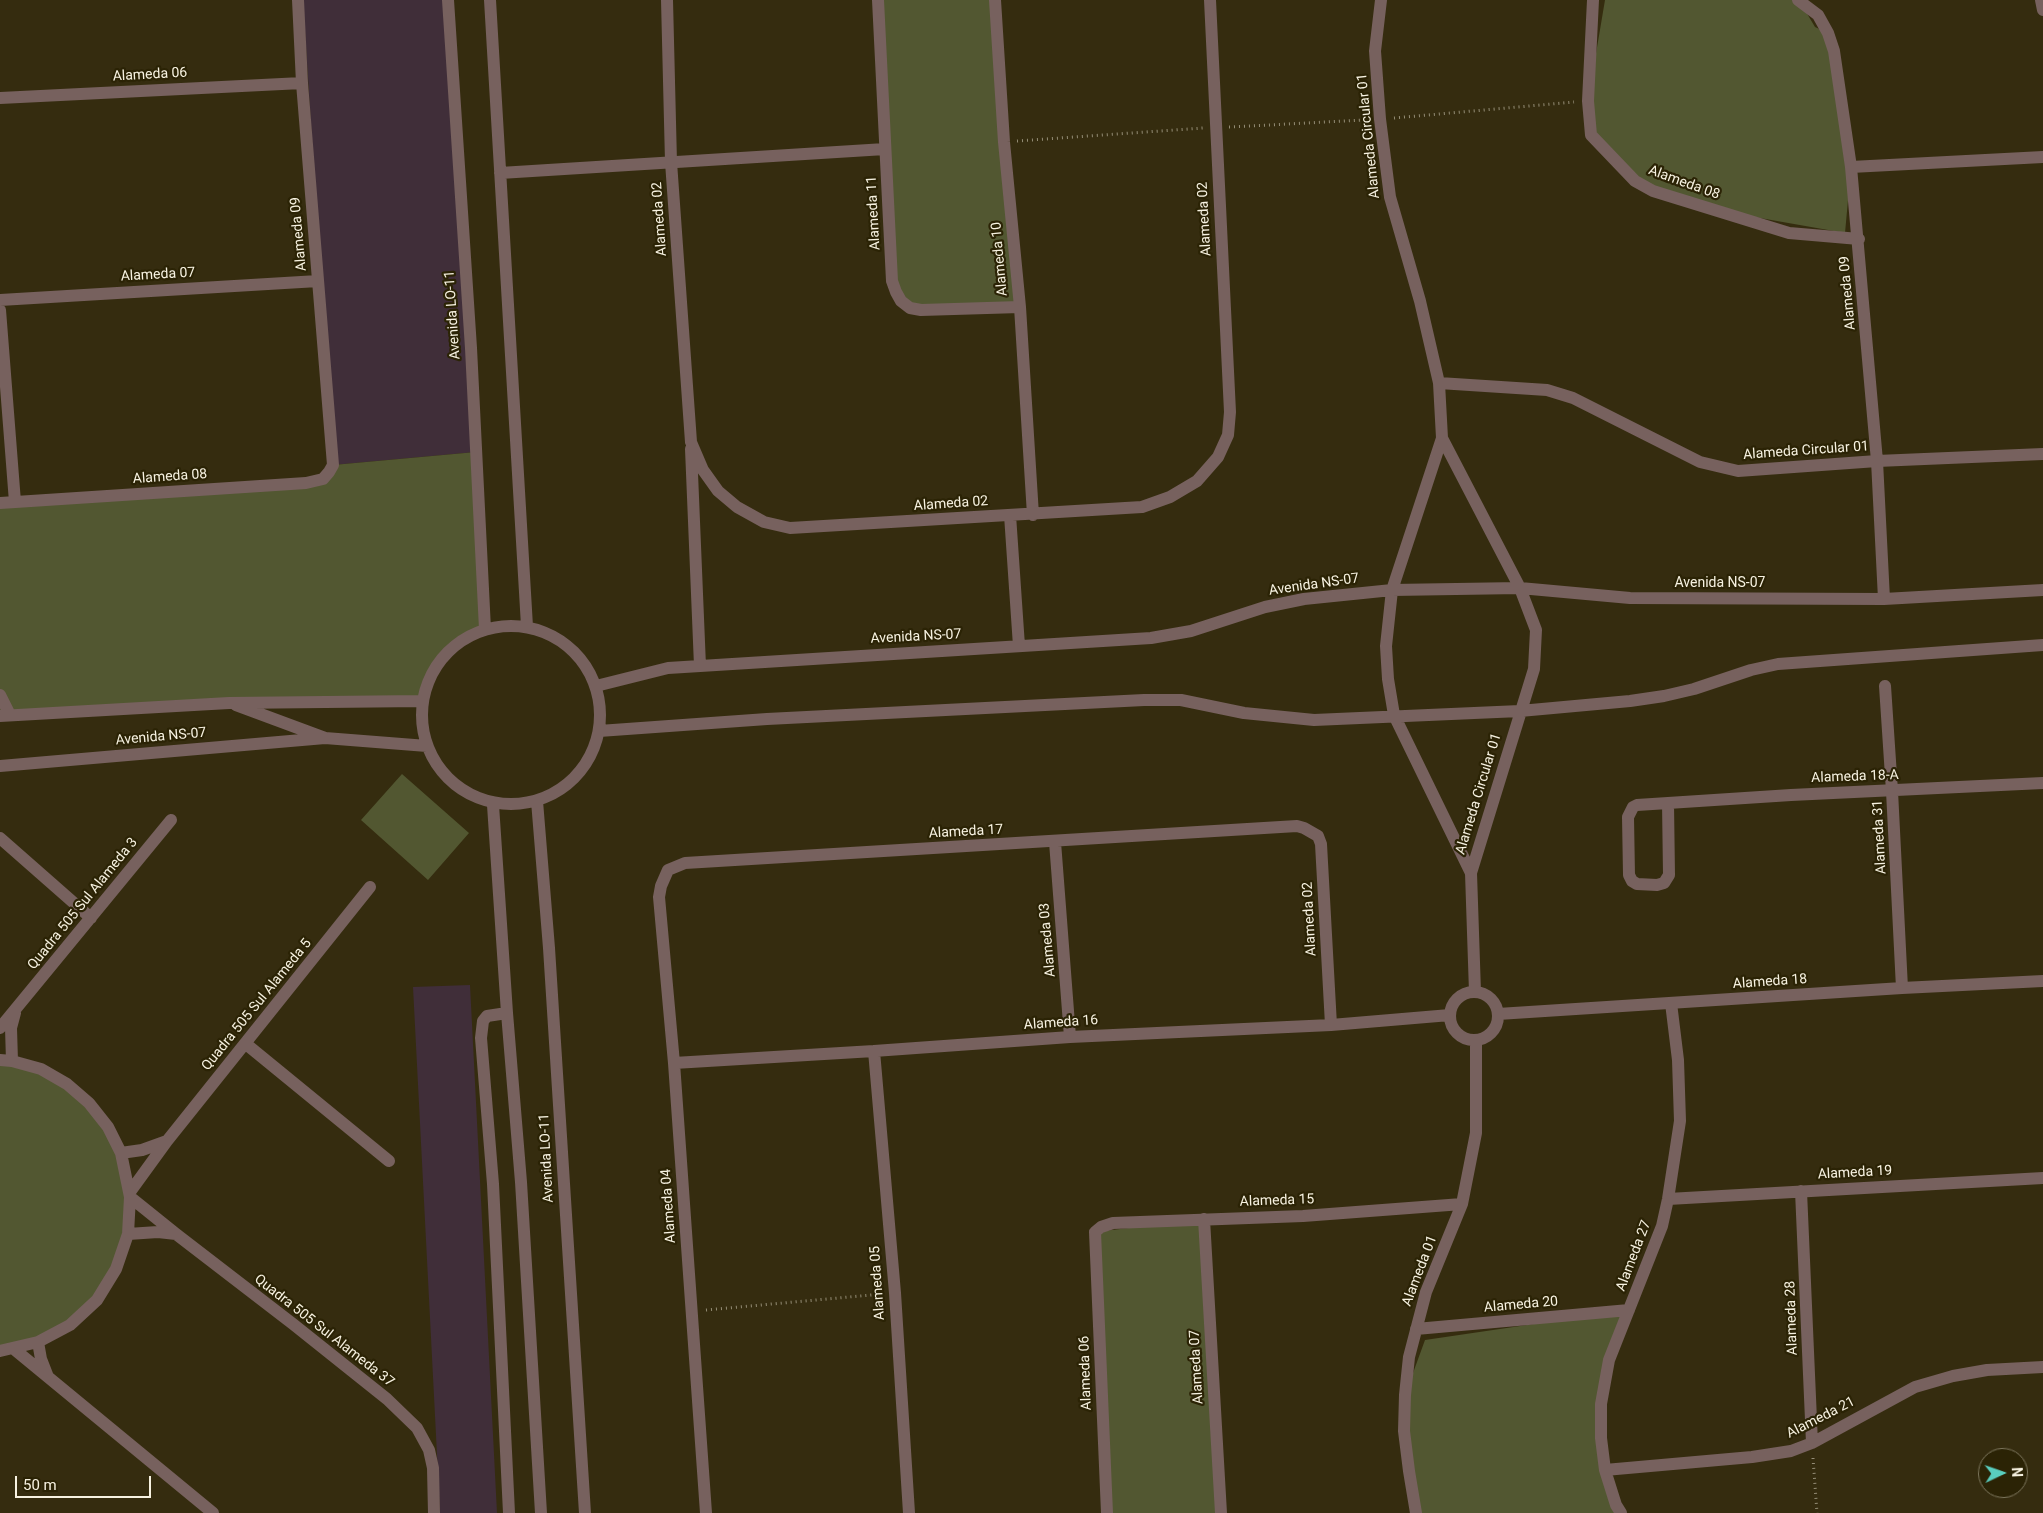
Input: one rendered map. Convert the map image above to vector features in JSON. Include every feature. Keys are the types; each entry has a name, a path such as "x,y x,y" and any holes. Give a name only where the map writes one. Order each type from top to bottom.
{"street":[{"name":"Alameda 09","path":"298,0 302,83 333,465"},
{"name":"Avenida LO-11","path":"448,0 471,357 485,629"},
{"path":"490,0 527,626"},
{"name":"Alameda 02","path":"667,0 671,162 690,442 708,477 718,491 737,507 764,522 790,528 1142,507 1170,497 1197,480 1218,457 1228,435 1230,412 1210,0"},
{"name":"Alameda 11","path":"878,0 892,281 896,292 901,301 910,308 921,310 1020,307"},
{"name":"Alameda 10","path":"995,0 1004,142 1020,307 1033,515"},
{"name":"Alameda Circular 01","path":"1382,0 1375,51 1380,119 1390,197 1420,301 1439,383 1442,438 1392,590 1386,646 1388,679 1394,715 1471,873"},
{"name":"Alameda 08","path":"1593,0 1588,101 1591,135 1635,181 1653,191 1788,233 1859,239"},
{"name":"Alameda 09","path":"1798,0 1818,15 1828,33 1834,52 1852,167 1876,461 1884,598"},
{"path":"2041,0 2043,10"},
{"name":"Alameda 06","path":"0,98 302,83"},
{"path":"500,173 885,149"},
{"path":"1852,167 2043,157"},
{"name":"Alameda 07","path":"0,300 318,281"},
{"path":"0,310 15,502"},
{"name":"Alameda Circular 01","path":"1439,383 1547,390 1573,398 1700,462 1738,471 1876,461 2043,454"},
{"name":"Alameda Circular 01","path":"1442,438 1520,588 1536,630 1534,669 1471,873"},
{"path":"690,442 700,666"},
{"name":"Alameda 08","path":"0,503 306,483 323,479 333,465"},
{"path":"1010,515 1019,646"},
{"name":"Avenida NS-07","path":"596,686 668,668 1152,638 1191,631 1265,606 1304,598 1392,590 1520,588 1630,598 1884,598 2043,590"},
{"path":"506,625 527,626 557,637 581,658 596,686 600,708 599,731 592,754 578,775 560,791 537,801 516,805 493,804 466,793 442,773 427,746 422,724 422,701 434,670 456,644 485,629 506,625"},
{"path":"599,731 767,719 1144,700 1181,700 1244,713 1314,720 1394,715 1520,711 1630,702 1664,696 1694,689 1751,670 1778,664 2043,645"},
{"name":"Alameda 31","path":"1885,686 1902,988"},
{"path":"0,695 5,716"},
{"name":"Avenida NS-07","path":"5,716 229,702 422,701"},
{"name":"Avenida NS-07","path":"229,702 325,738"},
{"name":"Avenida NS-07","path":"0,766 325,738 427,746"},
{"name":"Alameda 18-A","path":"1668,802 1669,875 1664,882 1657,885 1637,884 1632,881 1629,875 1629,813 1637,805 1668,802 2043,783"},
{"name":"Avenida LO-11","path":"537,801 549,948 586,1513"},
{"name":"Avenida LO-11","path":"493,804 521,1182 541,1513"},
{"name":"Quadra 505 Sul Alameda 3","path":"17,1008 171,820"},
{"name":"Alameda 02","path":"1297,826 1312,831 1318,836 1321,844 1331,1025"},
{"name":"Alameda 17","path":"659,897 661,886 668,870 685,863 1297,826"},
{"path":"0,838 91,918"},
{"name":"Alameda 03","path":"1055,842 1070,1037"},
{"path":"1471,873 1475,992"},
{"name":"Quadra 505 Sul Alameda 5","path":"167,1140 246,1044 370,887"},
{"name":"Alameda 04","path":"659,897 674,1063 706,1513"},
{"name":"Alameda 18","path":"1498,1014 1902,988 2043,981"},
{"path":"1468,992 1482,993 1493,1001 1498,1014 1495,1028 1490,1034 1476,1040 1463,1038 1457,1033 1453,1028 1450,1015 1455,1001 1468,992"},
{"name":"Alameda 27","path":"1620,1513 1605,1470 1601,1438 1601,1404 1609,1360 1662,1226 1668,1199 1680,1121 1678,1060 1671,1003"},
{"path":"0,1028 17,1008"},
{"path":"0,1351 38,1342 70,1325 97,1300 116,1268 128,1234 130,1194 121,1153 108,1127 89,1103 74,1090 41,1069 6,1060 11,1028 17,1008"},
{"path":"507,1013 487,1016 483,1021 481,1038 493,1184 509,1513"},
{"name":"Alameda 16","path":"674,1063 1070,1037 1331,1025 1450,1015"},
{"name":"Alameda 01","path":"1416,1513 1408,1471 1404,1431 1409,1356 1426,1292 1462,1204 1476,1133 1476,1040"},
{"path":"246,1044 389,1161"},
{"name":"Alameda 05","path":"874,1051 895,1293 909,1513"},
{"path":"121,1153 142,1150 167,1140"},
{"path":"130,1194 167,1140"},
{"name":"Alameda 19","path":"1668,1199 2043,1178"},
{"name":"Alameda 28","path":"1802,1191 1812,1443"},
{"name":"Quadra 505 Sul Alameda 37","path":"130,1194 176,1234 387,1399 417,1428 429,1450 433,1468 434,1513"},
{"name":"Alameda 15","path":"1095,1232 1100,1226 1113,1223 1303,1216 1462,1204"},
{"name":"Alameda 07","path":"1204,1219 1221,1513"},
{"path":"128,1234 158,1232 176,1234"},
{"name":"Alameda 06","path":"1095,1232 1107,1513"},
{"name":"Alameda 20","path":"1416,1329 1629,1310"},
{"path":"38,1342 48,1377"},
{"path":"14,1349 213,1513"},
{"name":"Alameda 21","path":"1605,1470 1752,1457 1791,1451 1812,1443 1915,1387 1953,1376 1987,1370 2043,1367"}],"path":[{"path":"1004,142 1380,119 1588,101"},
{"path":"692,1311 895,1293"},
{"path":"1812,1443 1817,1513"}],"shaded area":[{"path":"303,0 451,0 476,452 333,465"},
{"path":"470,985 497,1513 440,1513 413,987"}],"green space":[{"path":"878,0 992,0 1020,307 921,310 896,292"},
{"path":"1605,0 1799,0 1815,27 1828,33 1851,167 1845,233 1709,209 1635,181 1591,135 1588,101"},
{"path":"476,452 485,629 434,669 422,701 0,716 0,503 323,479 333,465"},
{"path":"402,774 469,833 428,880 361,820"},
{"path":"0,1060 41,1069 89,1103 121,1153 130,1192 116,1269 70,1325 0,1350"},
{"path":"1204,1219 1221,1513 1107,1513 1095,1232"},
{"path":"1629,1310 1605,1382 1601,1438 1621,1513 1416,1513 1405,1395 1425,1340"}]}
